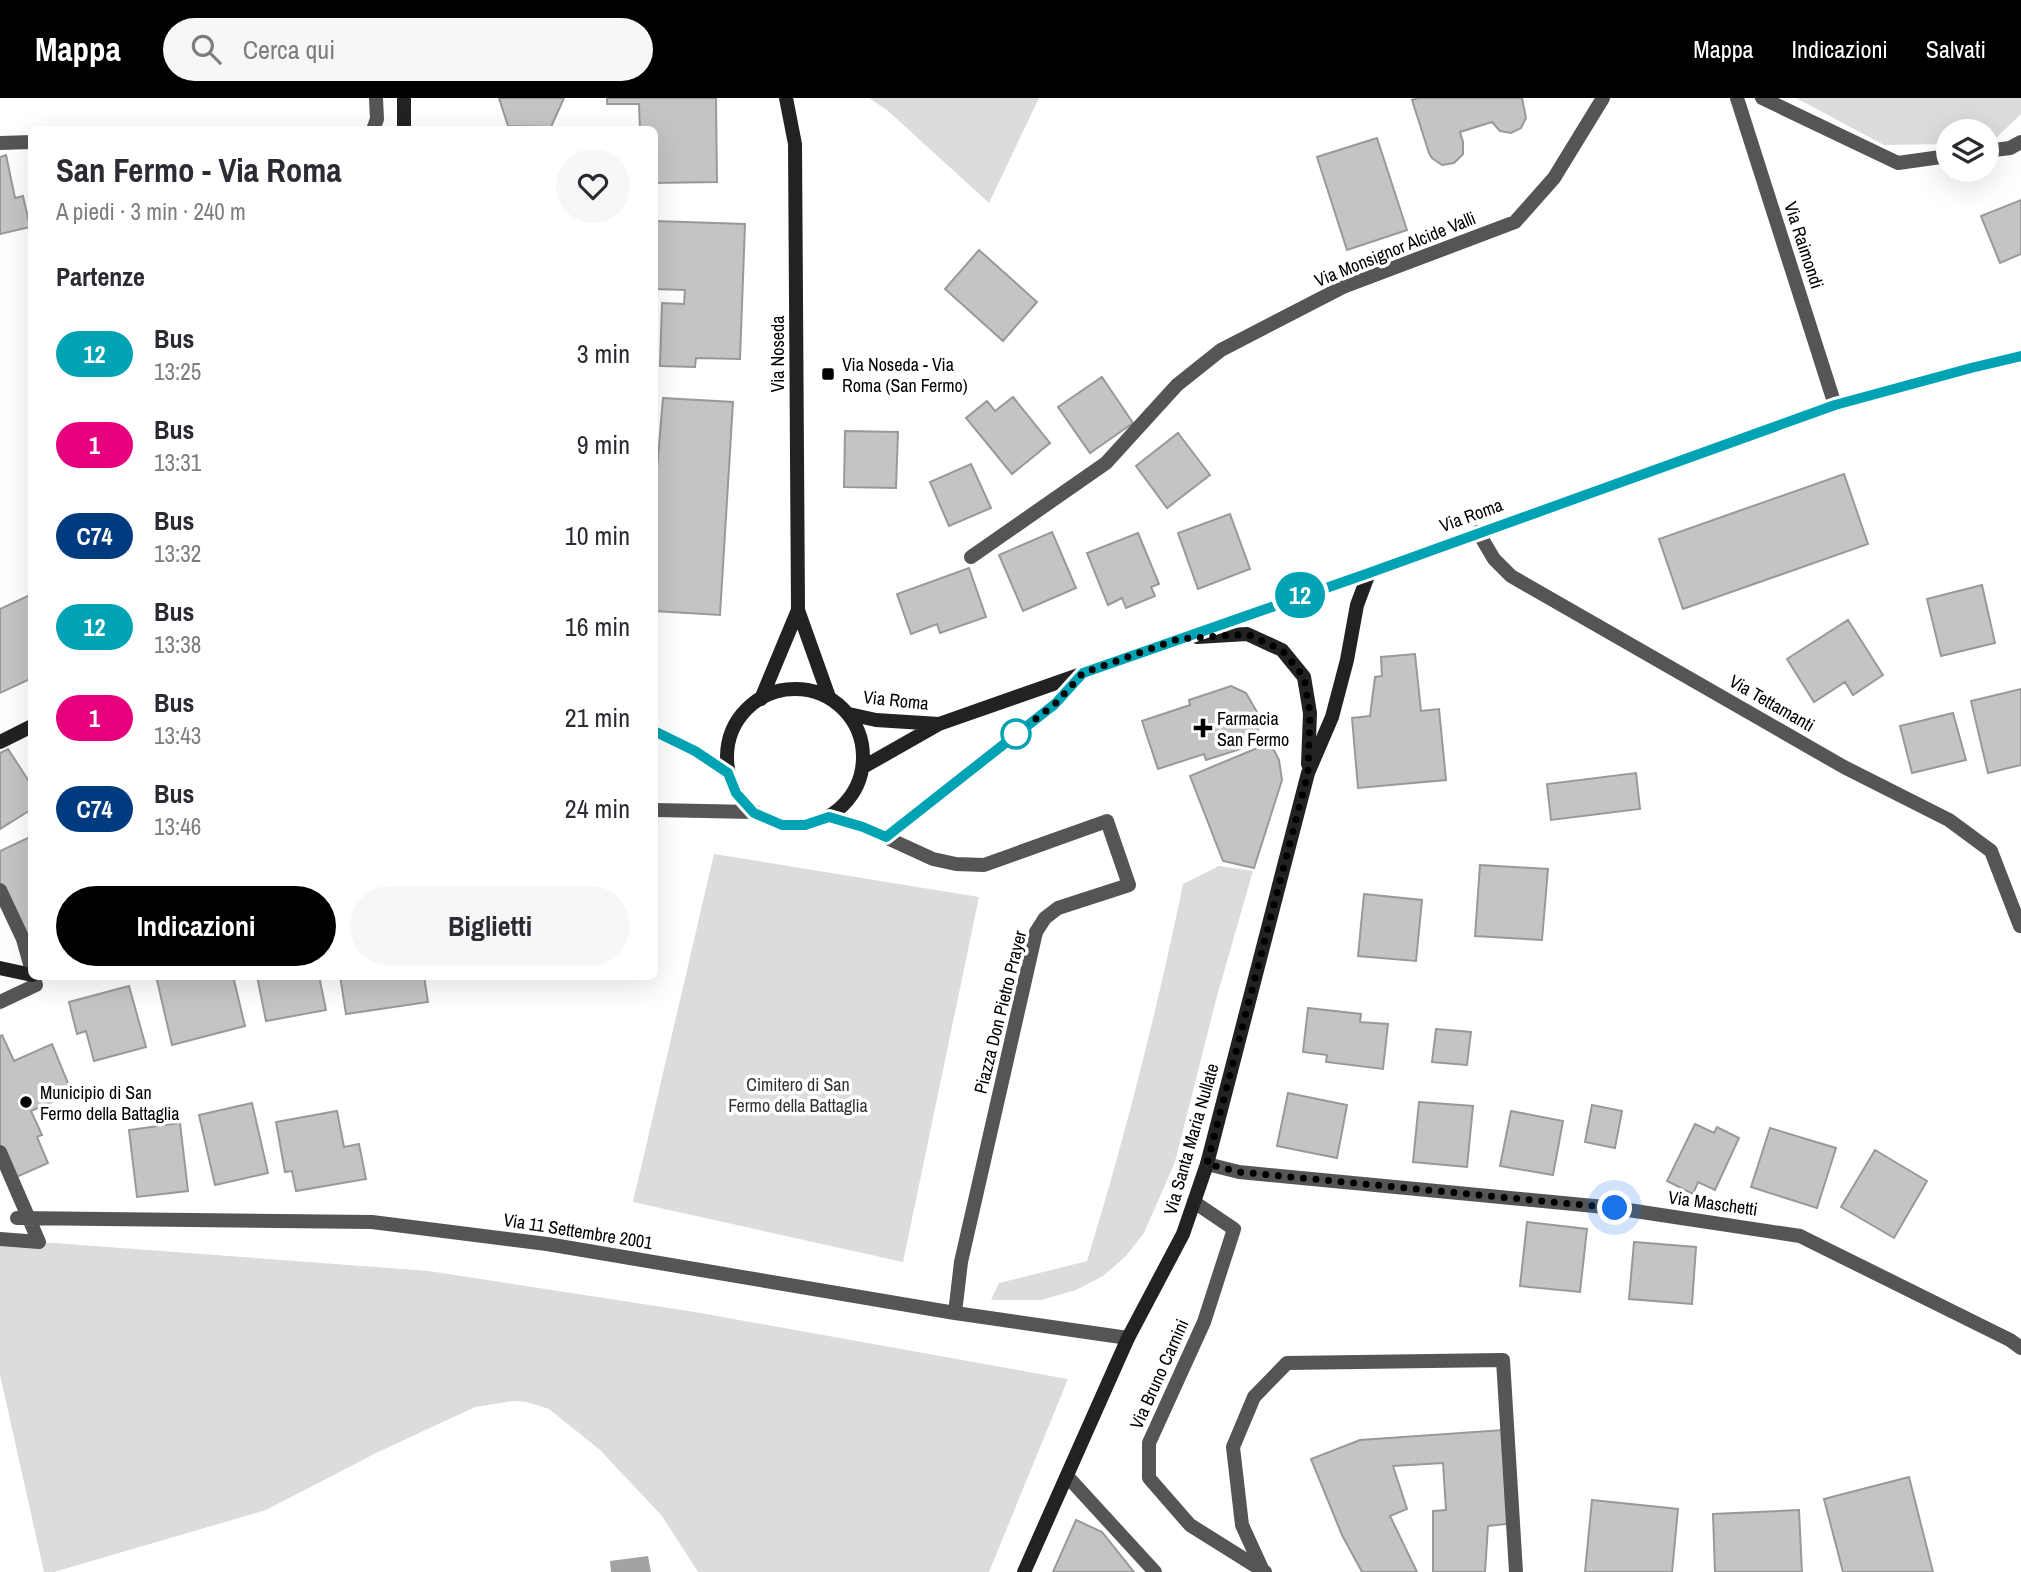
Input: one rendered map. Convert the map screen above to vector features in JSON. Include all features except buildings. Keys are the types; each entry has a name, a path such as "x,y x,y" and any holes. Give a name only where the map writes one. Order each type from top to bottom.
{"main road":[{"path":"404,98 404,126"},
{"name":"Via Noseda","path":"786,98 795,144 798,610 829,697"},
{"name":"Via Roma","path":"865,766 939,724 1835,405 2021,356"},
{"name":"Via Santa Maria Nullate","path":"1024,1572 1128,1338 1184,1234 1207,1164 1308,773 1332,717 1347,660 1357,605 1369,573"},
{"name":"Via Noseda","path":"761,699 798,610"},
{"name":"Via Santa Maria Nullate","path":"1178,639 1247,634 1282,650 1304,677 1310,713 1308,773"},
{"path":"804,690 829,697 849,714 857,727 863,748 865,766 846,804 829,817 805,825 782,825 754,813 736,793 728,773 726,752 732,729 750,705 773,692 804,690"},
{"name":"Via Roma","path":"849,714 876,720 939,724"},
{"path":"0,742 28,728"},
{"path":"658,734 695,751 728,773"},
{"path":"0,968 28,973"}],"street":[{"path":"374,126 377,119 376,98"},
{"name":"Via Monsignor Alcide Valli","path":"971,557 1106,463 1177,385 1222,350 1343,287 1515,222 1554,178 1603,98"},
{"name":"Via Raimondi","path":"1737,98 1835,405"},
{"path":"1762,98 1898,163 1936,158"},
{"path":"0,142 28,142"},
{"path":"1999,149 2010,148 2021,142"},
{"name":"Via Tettamanti","path":"1478,533 1494,559 1511,576 1844,766 1949,820 1991,851 2020,926"},
{"path":"886,837 1055,704 1083,673"},
{"path":"658,810 754,813"},
{"name":"Piazza Don Pietro Prayer","path":"829,817 863,827 933,859 956,864 984,865 1107,821 1129,885 1058,908 1045,918 1036,932 961,1262 955,1313"},
{"path":"0,890 23,939 28,958"},
{"path":"0,1002 36,985 34,980"},
{"path":"0,1152 23,1218 39,1242 0,1239"},
{"name":"Via Maschetti","path":"1207,1164 1239,1172 1615,1208 1800,1236 2010,1340 2021,1348"},
{"name":"Via Bruno Carnini","path":"1194,1202 1234,1229 1204,1322 1149,1443 1149,1478 1190,1525 1264,1572"},
{"name":"Via 11 Settembre 2001","path":"23,1218 372,1222 547,1244 955,1313 1128,1338"},
{"path":"1264,1572 1242,1525 1233,1447 1254,1397 1287,1363 1503,1360 1516,1572"},
{"path":"1067,1476 1155,1572"}],"green space":[{"path":"869,98 1039,98 989,203 887,110"},
{"path":"1796,98 2021,98 2021,114 1999,135 1999,119 1936,119 1936,144 1884,145"},
{"name":"Cimitero di San Fermo della Battaglia","path":"714,854 979,897 903,1262 633,1202"},
{"path":"1219,866 1253,871 1217,996 1175,1162 1144,1233 1126,1256 1103,1276 1076,1290 1041,1300 991,1300 999,1283 1087,1261 1140,1074 1183,884"},
{"path":"0,1239 429,1271 695,1312 1068,1379 989,1572 698,1572 662,1516 600,1450 549,1409 513,1401 475,1407 376,1453 266,1510 54,1572 44,1572 0,1375"}],"shaded area":[{"path":"648,1556 651,1572 611,1572 610,1561"}],"bus line":[{"name":"12","path":"658,733 695,751 728,773 736,793 754,813 782,825 805,825 829,817 886,837 1055,704 1083,673 1835,405 2021,356"}],"place":[{"name":"Via Noseda - Via Roma (San Fermo)","path":"828,374"},
{"name":"Farmacia San Fermo","path":"1203,728"},
{"name":"Municipio di San Fermo della Battaglia","path":"26,1102"}],"route":[{"path":"1016,734 1055,704 1083,673 1178,639 1247,634 1282,650 1304,677 1310,713 1308,773 1207,1164 1239,1172 1615,1208"}]}
